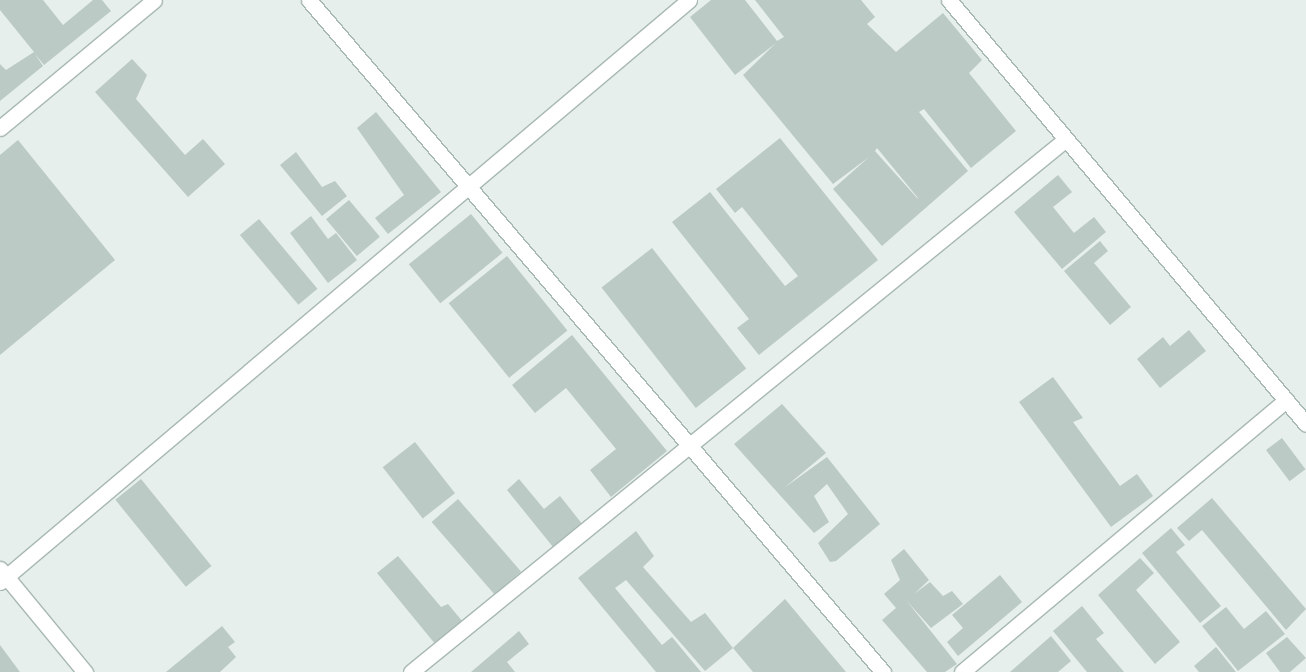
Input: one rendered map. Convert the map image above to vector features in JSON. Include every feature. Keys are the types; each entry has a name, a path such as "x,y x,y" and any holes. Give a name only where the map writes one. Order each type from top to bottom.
{"street":[{"path":"0,128 154,0"},
{"path":"310,0 471,184 884,672"},
{"path":"85,672 2,576 690,0"},
{"path":"949,0 1306,424"},
{"path":"411,672 1066,139"},
{"path":"962,672 1286,400"}],"building":[{"path":"0,0 43,0 63,25 93,0 102,0 111,11 44,65 35,54 43,66 0,101 0,64 6,70 34,52 0,10"},
{"path":"711,0 745,0 777,41 784,37 755,0 861,0 875,17 867,24 896,52 943,13 982,60 969,73 1016,131 971,168 924,109 919,112 968,171 882,246 833,189 869,157 833,184 743,75 776,43 735,75 690,17","holes":["877,148 918,198 875,151"]},
{"path":"132,59 147,75 136,99 185,155 203,139 225,164 188,197 95,92"},
{"path":"376,112 441,192 388,234 375,218 404,195 357,128"},
{"path":"780,138 878,260 759,355 737,328 749,319 672,222 710,192 785,286 798,276 742,207 735,213 716,189"},
{"path":"18,140 115,260 0,355 0,155"},
{"path":"296,152 322,187 335,181 347,196 322,216 280,165"},
{"path":"1058,175 1072,192 1053,207 1074,233 1094,217 1106,232 1062,269 1014,212"},
{"path":"349,200 380,237 357,256 326,219"},
{"path":"471,214 502,253 440,303 409,264"},
{"path":"311,216 328,239 336,233 357,260 328,283 290,233"},
{"path":"259,219 317,289 298,305 240,235"},
{"path":"1100,241 1108,251 1094,263 1131,307 1110,325 1064,271"},
{"path":"652,248 746,369 696,408 602,287"},
{"path":"507,256 567,331 509,378 449,303"},
{"path":"1189,330 1206,351 1160,388 1137,359 1163,337 1170,346"},
{"path":"572,335 667,451 611,497 590,470 616,449 566,388 535,413 512,385"},
{"path":"1053,377 1083,418 1073,422 1120,486 1137,474 1153,496 1111,527 1019,402"},
{"path":"782,404 826,453 784,488 827,457 880,524 836,561 830,562 818,543 848,514 827,484 814,496 829,522 814,533 734,444"},
{"path":"1282,438 1305,469 1289,481 1266,450"},
{"path":"415,442 455,493 423,518 383,467"},
{"path":"141,479 211,566 186,587 115,500"},
{"path":"519,479 544,509 560,496 583,525 553,547 507,490"},
{"path":"1212,498 1306,609 1286,630 1202,530 1189,541 1177,528"},
{"path":"458,499 521,571 495,594 432,522"},
{"path":"1171,528 1185,545 1176,552 1221,606 1200,623 1142,553"},
{"path":"636,531 654,556 643,567 691,622 705,613 733,648 705,671 626,580 615,588 662,645 672,637 701,672 656,672 578,578"},
{"path":"904,549 929,580 914,594 930,582 943,596 952,591 963,604 931,628 906,600 957,664 945,672 927,672 882,620 896,608 884,594 900,580 891,560"},
{"path":"398,556 441,607 448,604 463,622 436,645 377,573"},
{"path":"1140,558 1154,573 1136,590 1180,642 1155,664 1098,595"},
{"path":"1000,575 1022,602 958,656 947,642 963,628 952,615"},
{"path":"785,599 846,672 753,672 733,648"},
{"path":"1082,606 1104,633 1096,639 1124,672 1087,672 1053,631"},
{"path":"1226,607 1244,629 1266,611 1285,634 1238,671 1202,626"},
{"path":"222,626 235,642 228,647 236,657 220,672 166,672"},
{"path":"519,631 529,644 507,662 515,672 471,672"},
{"path":"1051,636 1071,661 1058,672 1010,672"},
{"path":"1287,637 1306,658 1290,672 1280,672 1266,653"},
{"path":"0,645 20,672 0,672"},
{"path":"1216,647 1236,672 1199,672 1194,666"}]}
